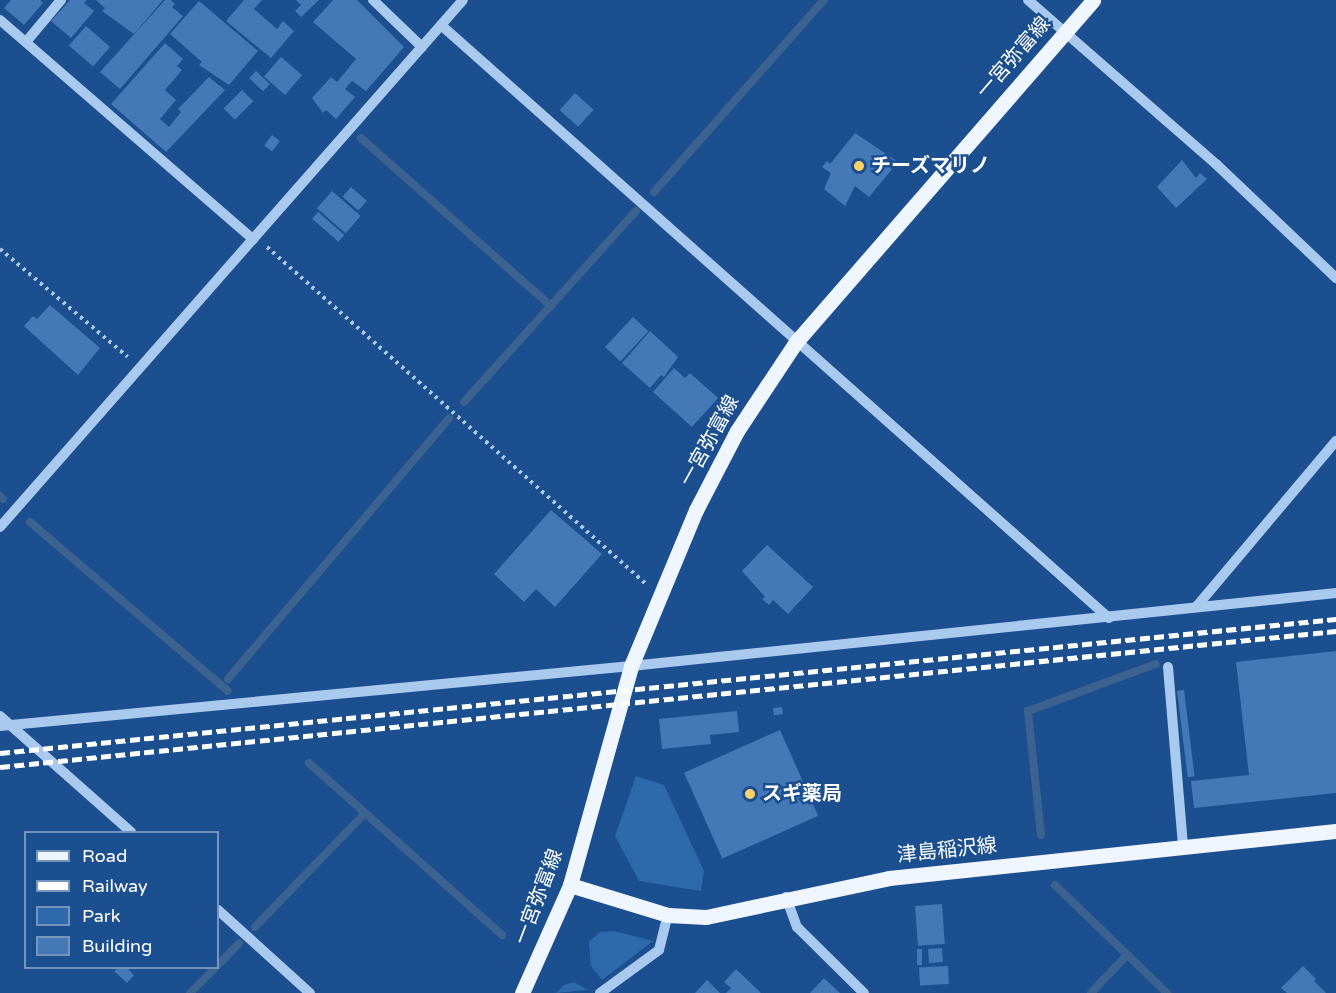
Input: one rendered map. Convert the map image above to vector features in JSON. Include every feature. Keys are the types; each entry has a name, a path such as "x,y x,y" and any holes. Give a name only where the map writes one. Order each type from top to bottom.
{"main road":[{"name":"一宮弥富線","path":"522,993 570,885 631,666 696,510 737,431 796,342 1093,0"},
{"name":"津島稲沢線","path":"570,885 668,915 706,917 786,897 889,878 1336,831"}],"street":[{"path":"26,42 61,0"},
{"path":"373,0 422,47"},
{"path":"0,527 463,0"},
{"path":"1028,0 1216,164 1336,278"},
{"path":"0,20 254,238"},
{"path":"441,25 1109,618"},
{"path":"1197,606 1336,441"},
{"path":"5,725 631,666 1336,593"},
{"path":"1168,667 1183,846"},
{"path":"0,716 5,725 129,831"},
{"path":"786,897 797,927 864,993"},
{"path":"219,911 310,993"},
{"path":"600,993 659,950 668,915"}],"path":[{"path":"254,238 659,595"},
{"path":"0,249 141,369"}],"green space":[{"path":"636,776 664,785 704,871 701,891 639,881 615,836"},
{"path":"614,931 653,941 602,980 591,966 589,942 600,932"},
{"path":"574,982 588,990 556,993 564,985"}],"building":[{"path":"11,0 40,0 43,3 24,25 4,8"},
{"path":"70,0 87,0 84,3 94,11 71,38 51,21"},
{"path":"96,0 163,0 134,34 102,11 105,8"},
{"path":"165,0 171,0 175,4 172,7 183,16 120,89 100,72"},
{"path":"244,0 262,0 254,9 277,29 283,21 294,31 271,58 226,21"},
{"path":"296,0 319,0 301,17 295,11 301,5"},
{"path":"333,0 357,0 404,47 366,91 352,81 345,89 355,97 336,119 326,110 323,113 312,98 331,77 337,82 356,59 313,22"},
{"path":"199,1 258,51 229,85 199,65 202,62 170,34"},
{"path":"86,26 110,47 93,67 69,46"},
{"path":"165,43 183,59 177,66 182,70 165,90 176,100 160,119 169,127 181,112 178,109 209,77 225,90 166,152 111,104"},
{"path":"281,57 302,75 285,95 264,77"},
{"path":"256,71 270,84 263,91 249,78"},
{"path":"242,90 253,101 235,120 224,108"},
{"path":"575,93 594,110 578,127 560,110"},
{"path":"855,133 898,162 869,197 855,186 845,206 824,189 831,173 822,167 827,161 830,164"},
{"path":"272,135 280,141 272,151 264,145"},
{"path":"1182,160 1196,178 1200,173 1207,179 1176,208 1157,187"},
{"path":"351,187 367,201 358,211 342,197"},
{"path":"332,191 361,216 346,233 317,208"},
{"path":"318,212 344,235 339,242 312,219"},
{"path":"50,305 100,348 78,375 24,326 33,316 37,319"},
{"path":"633,317 648,331 620,361 605,347"},
{"path":"650,331 678,357 664,377 661,375 650,388 622,363"},
{"path":"674,368 685,378 690,373 718,398 692,427 653,392"},
{"path":"551,510 602,554 555,607 536,589 524,602 494,574"},
{"path":"767,545 813,587 788,614 773,600 769,605 762,599 765,597 742,571"},
{"path":"1336,651 1336,793 1194,808 1191,781 1249,775 1236,662"},
{"path":"1184,690 1195,776 1188,777 1177,691"},
{"path":"782,707 783,714 774,715 773,708"},
{"path":"737,711 739,732 710,735 711,744 662,749 659,719"},
{"path":"780,730 818,816 722,859 684,773"},
{"path":"942,904 945,944 918,946 915,906"},
{"path":"942,948 943,962 929,963 928,949"},
{"path":"917,949 922,949 922,965 917,965"},
{"path":"948,966 949,984 920,985 919,968"},
{"path":"1303,966 1326,993 1287,993 1281,988"},
{"path":"128,969 134,975 127,983 114,971"},
{"path":"736,969 761,993 726,993 731,988 724,982"},
{"path":"824,978 840,993 810,993"},
{"path":"707,980 720,993 695,993"}],"waterway":[{"path":"654,192 824,0"},
{"path":"361,138 551,306"},
{"path":"464,402 636,211"},
{"path":"228,679 449,418"},
{"path":"0,496 3,499"},
{"path":"30,522 228,691"},
{"path":"1041,835 1028,711 1156,664"},
{"path":"309,763 502,935"},
{"path":"255,927 365,813"},
{"path":"1055,885 1167,993"},
{"path":"219,964 239,943"},
{"path":"1091,993 1127,955"},
{"path":"190,993 214,969"}],"railway":[{"path":"0,753 1336,619"},
{"path":"0,767 1336,631"}],"place":[{"name":"チーズマリノ","path":"859,166"},
{"name":"スギ薬局","path":"750,794"}]}
